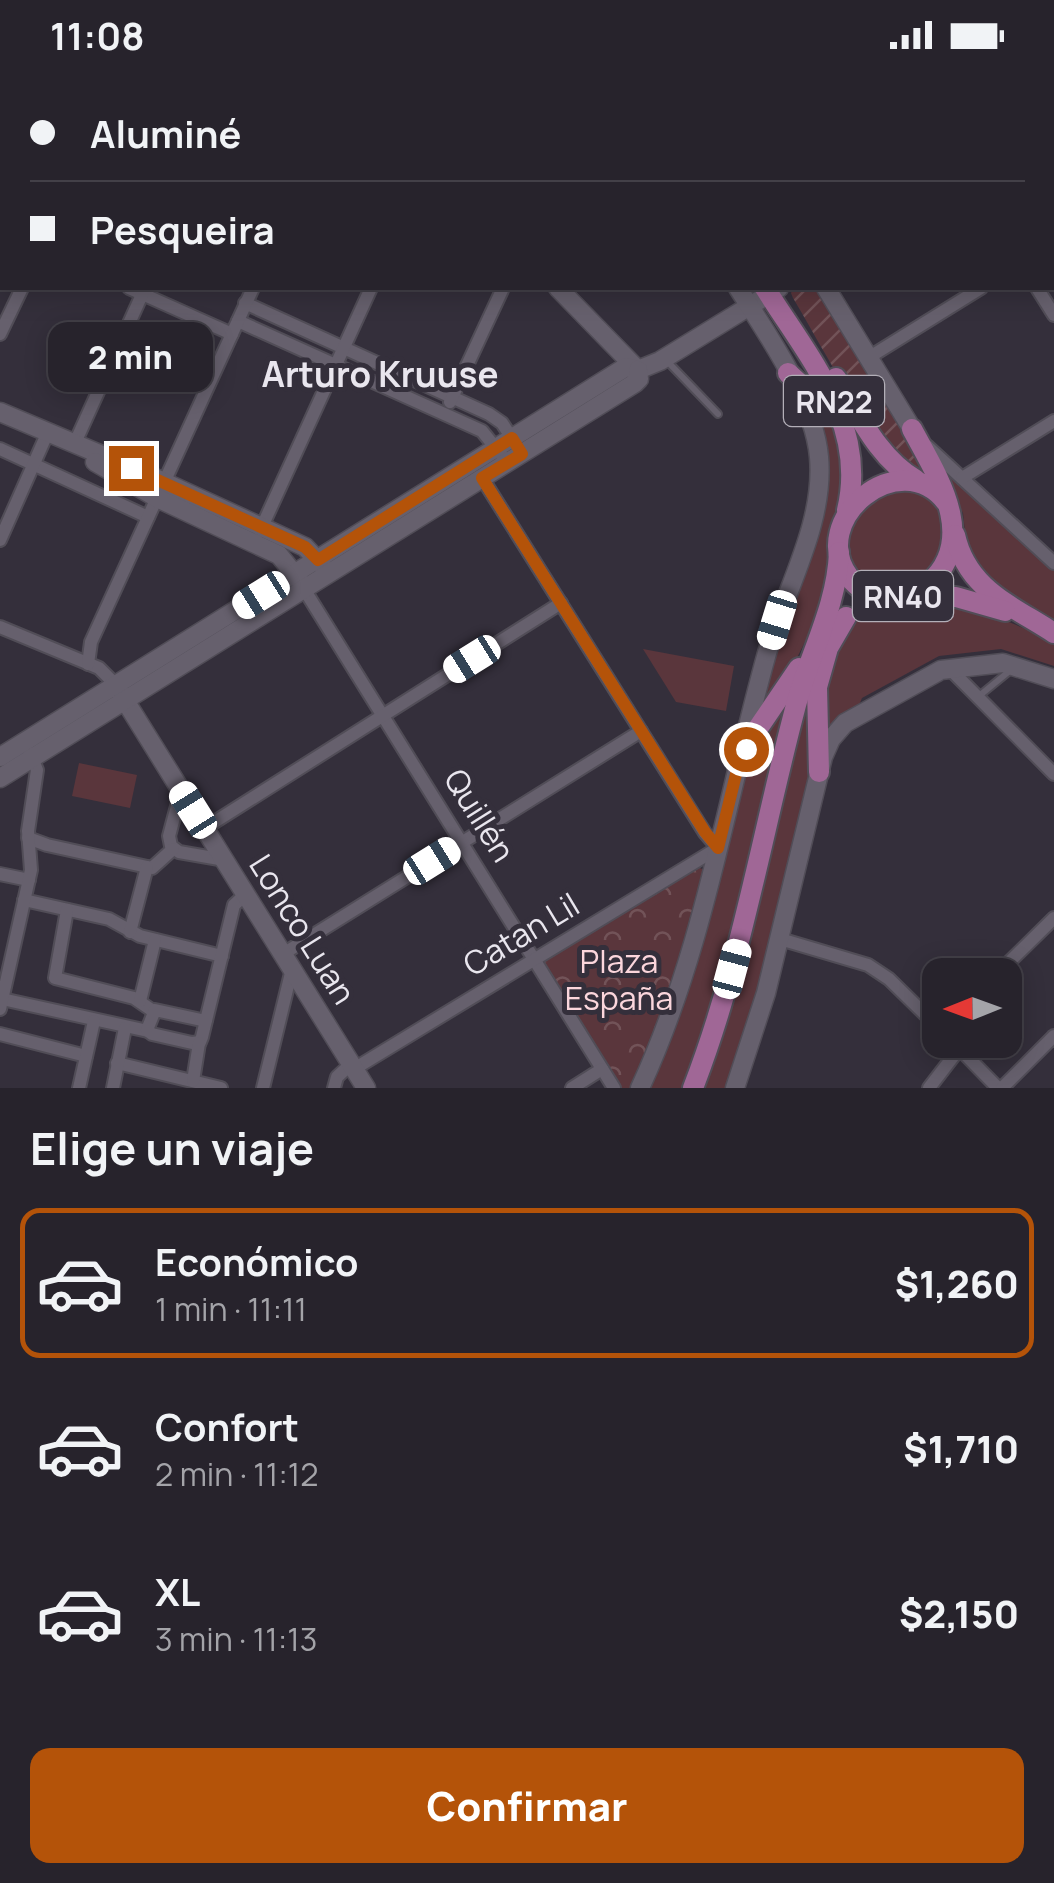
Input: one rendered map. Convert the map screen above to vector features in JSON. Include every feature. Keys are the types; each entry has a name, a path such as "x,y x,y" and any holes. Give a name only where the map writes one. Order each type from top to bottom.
{"main road":[{"name":"RN22","path":"771,290 847,432 853,472 844,522"},
{"name":"RN22","path":"771,290 882,449 899,468 922,484"},
{"path":"788,373 847,432"},
{"path":"912,428 946,502"},
{"path":"844,522 855,504 881,485 900,480 933,488 946,502"},
{"name":"RN40","path":"946,502 970,574 987,590 1049,630"},
{"name":"RN40","path":"694,1088 732,969 804,677 835,594 844,522"},
{"name":"RN40","path":"804,677 820,647 846,616 865,604 920,590 938,574 950,552 954,528"},
{"name":"RN40","path":"839,552 854,584 869,594 892,598 956,597 1049,630"},
{"path":"819,772 817,687 828,648 846,616"},
{"path":"738,766 750,740 787,688 822,628"}],"street":[{"path":"0,334 21,290"},
{"path":"74,444 139,290"},
{"path":"142,290 336,364 486,432 510,451"},
{"path":"258,536 369,290"},
{"path":"445,414 502,290"},
{"path":"0,778 28,750 510,451 637,382 638,370 560,290"},
{"path":"640,1088 687,970 768,650 818,498 816,439 808,411 739,290"},
{"path":"638,370 664,358 771,290"},
{"path":"827,290 912,428 1054,563"},
{"path":"868,358 978,290"},
{"path":"1038,290 1054,315"},
{"path":"88,664 91,642 249,295 343,348 494,416 510,451"},
{"path":"0,412 258,536 305,547 323,567"},
{"path":"962,478 1054,421"},
{"path":"47,434 74,444 160,490"},
{"path":"0,540 47,434"},
{"path":"0,449 148,517"},
{"path":"323,567 482,478 510,451"},
{"path":"482,478 718,848"},
{"path":"258,536 300,581"},
{"name":"Quillén","path":"300,581 614,1088"},
{"path":"205,828 560,602"},
{"path":"0,627 105,672 120,693"},
{"path":"735,1088 780,939 826,748 845,723 949,668 989,663 1017,666 1054,679"},
{"path":"949,668 1054,774"},
{"name":"Lonco Luan","path":"120,693 366,1088"},
{"path":"263,1088 287,961 462,842 642,731"},
{"path":"0,758 28,750"},
{"path":"28,750 36,774 28,838 31,863 1,1004 199,1043"},
{"path":"173,848 170,836 182,791"},
{"path":"28,838 146,867 158,866 173,848"},
{"path":"173,848 224,860"},
{"name":"Catan Lil","path":"353,1066 718,848"},
{"path":"130,932 146,867"},
{"path":"0,874 29,880"},
{"path":"194,1082 199,1043 234,906 246,894"},
{"path":"24,900 114,921 130,932 222,956"},
{"path":"67,910 55,978 140,1000 153,1010 206,1021"},
{"path":"1013,958 1054,918"},
{"path":"780,939 868,965 922,1012"},
{"path":"140,1000 155,940"},
{"path":"148,1031 153,1010"},
{"path":"79,1088 94,1021"},
{"path":"113,1088 125,1028"},
{"path":"0,1034 86,1056"},
{"path":"969,1058 1000,1088 1054,1036"},
{"path":"930,1088 947,1058"},
{"path":"117,1063 165,1082 194,1082 221,1088"},
{"path":"334,1088 337,1078 353,1066"},
{"path":"572,1088 602,1069"}],"lane":[{"path":"664,358 718,414"},
{"path":"978,696 1017,666"}],"green space":[{"path":"818,290 911,437 931,478 911,466 871,425 791,293"},
{"path":"806,395 825,415 837,437 843,462 842,494 829,574 817,615 789,672 754,725 777,638 822,505"},
{"path":"934,461 1054,571 1054,623 999,591 967,551 963,513"},
{"path":"893,489 917,493 935,506 944,531 943,545 931,571 921,581 905,588 876,589 855,573 845,541 860,509"},
{"path":"930,601 978,609 1054,641 1054,666 1001,649 939,656 862,698 857,710 827,733 820,710 823,684 848,630 874,610"},
{"path":"643,649 734,666 726,711 676,702"},
{"path":"790,689 718,979 685,1083 683,1088 647,1088 743,768"},
{"path":"809,692 816,749 756,1008 729,1088 704,1088 737,984"},
{"path":"79,763 137,775 130,808 72,796"},
{"name":"Plaza España","path":"698,867 704,870 685,955 632,1088 622,1088 545,966 545,959"}],"district":[{"name":"Arturo Kruuse","path":"380,374"}],"route":[{"path":"131,468 305,547 318,560 512,438 522,454 482,478 718,848 738,766 746,749"}]}
